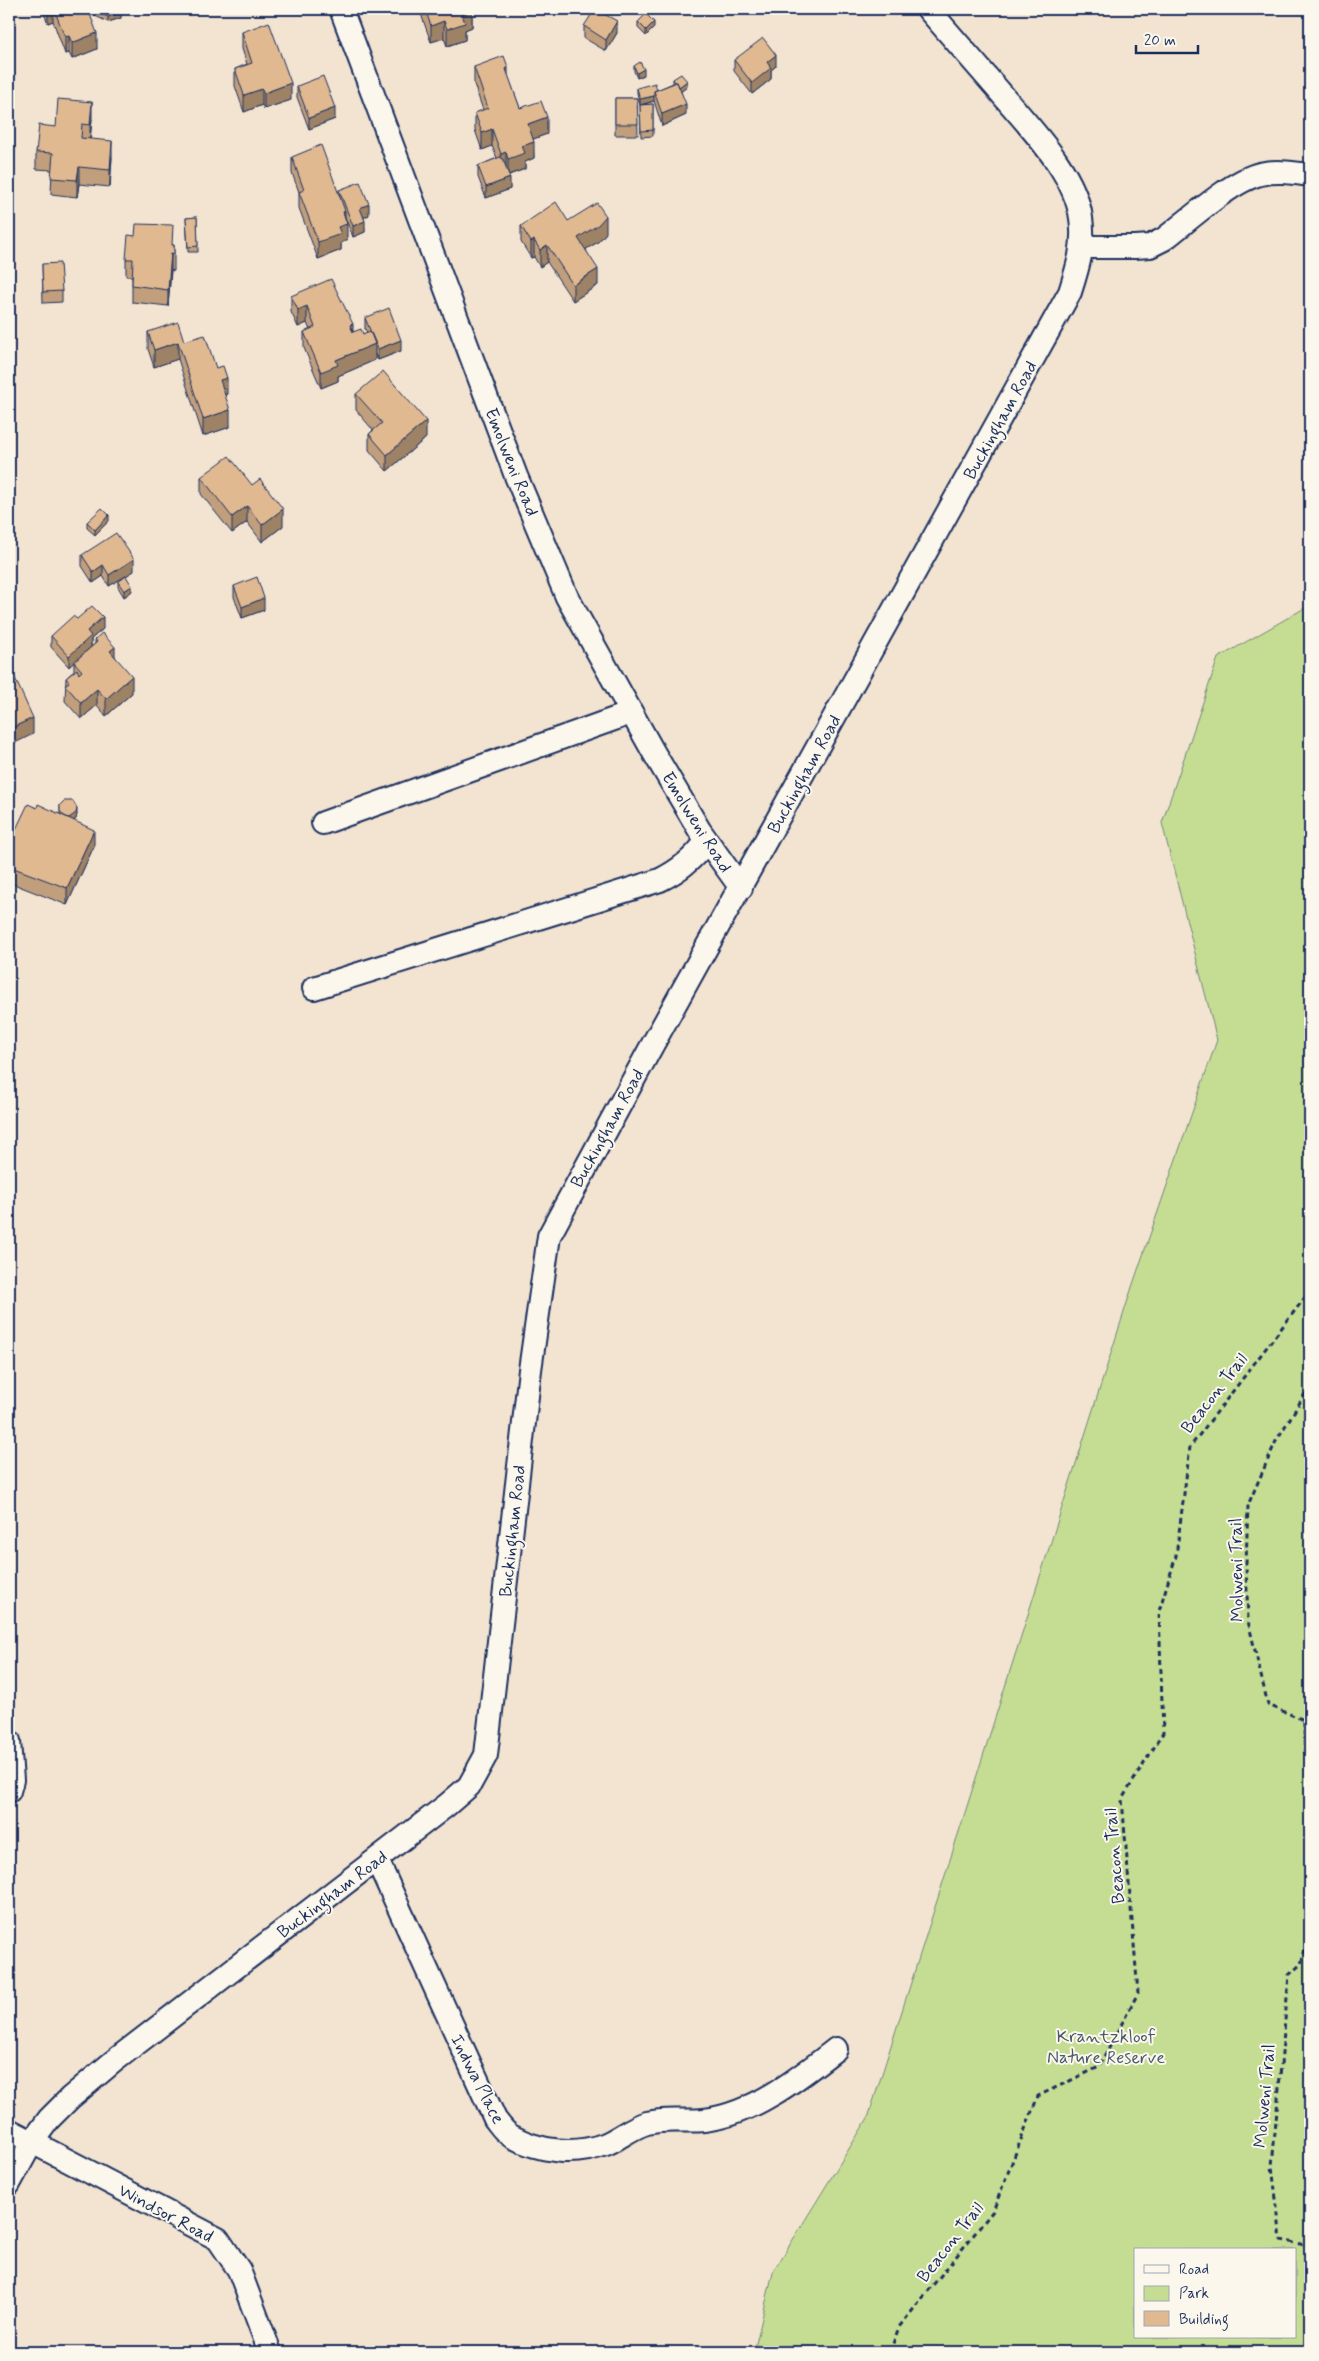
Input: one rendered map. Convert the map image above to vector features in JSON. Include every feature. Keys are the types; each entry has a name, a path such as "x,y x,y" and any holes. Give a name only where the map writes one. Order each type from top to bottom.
{"street":[{"name":"Emolweni Road","path":"341,9 516,476 567,597 631,713 707,841 741,888"},
{"name":"Buckingham Road","path":"9,2184 32,2142 49,2119 70,2098 114,2060 377,1860 469,1786 486,1755 530,1370 549,1236 648,1051 741,888 1070,292 1081,258 1081,216 1070,185 1054,157 928,9"},
{"path":"1082,247 1150,246 1164,239 1241,181 1260,174 1280,172 1310,175"},
{"path":"323,824 631,713"},
{"path":"314,988 660,880 678,872 694,858 707,841"},
{"path":"9,1741 12,1780 9,1791"},
{"name":"Indwa Place","path":"377,1860 495,2119 509,2135 530,2144 558,2151 583,2152 608,2143 644,2124 663,2120 703,2120 734,2114 797,2079 836,2049"},
{"name":"Windsor Road","path":"9,2130 218,2240 239,2270 270,2352"}],"path":[{"name":"Beacon Trail","path":"890,2352 900,2327 994,2211 1038,2096 1099,2067 1138,1994 1122,1799 1163,1733 1159,1611 1176,1556 1190,1447 1310,1291"},
{"name":"Molweni Trail","path":"1310,1386 1276,1441 1248,1505 1246,1564 1248,1621 1268,1705 1304,1720 1305,1757 1310,1772"},
{"name":"Molweni Trail","path":"1310,1932 1301,1964 1289,1975 1272,2166 1281,2240 1310,2246"}],"green space":[{"name":"Krantzkloof Nature Reserve","path":"1310,605 1310,2352 754,2352 773,2272 868,2118 1132,1287 1217,1040 1162,823 1218,658"}],"building":[{"path":"54,9 88,9 97,33 72,43 69,36 65,37"},
{"path":"93,9 120,9 121,12 108,17"},
{"path":"425,9 472,10 462,14 465,23 447,29 444,21 431,26"},
{"path":"595,9 617,21 606,40 584,26"},
{"path":"646,14 654,22 646,30 638,22"},
{"path":"269,22 291,83 264,93 262,89 244,95 235,69 252,63 242,32"},
{"path":"763,38 776,55 767,62 771,68 752,83 734,60"},
{"path":"504,56 508,67 506,69 520,108 541,101 547,117 528,124 534,142 522,146 525,153 508,159 506,152 501,154 492,129 482,133 475,113 488,108 474,67"},
{"path":"640,62 644,69 637,73 634,66"},
{"path":"681,74 687,81 679,87 673,79"},
{"path":"323,76 335,108 309,118 297,86"},
{"path":"677,82 686,104 662,114 654,91"},
{"path":"655,83 657,90 654,91 654,96 640,99 637,88"},
{"path":"615,98 637,98 638,124 615,124"},
{"path":"58,99 92,102 90,125 82,124 81,138 112,141 110,170 79,167 77,180 51,178 53,153 36,152 39,125 56,127"},
{"path":"653,104 653,130 641,131 640,105"},
{"path":"321,145 345,211 343,212 347,224 338,227 341,234 318,242 299,192 304,190 292,157"},
{"path":"500,157 503,159 510,178 486,187 478,166"},
{"path":"360,182 369,204 360,208 365,221 353,226 339,190"},
{"path":"556,202 568,221 597,203 606,216 598,225 578,238 598,269 573,285 547,245 540,250 534,240 531,242 521,226"},
{"path":"197,217 198,246 188,247 186,218"},
{"path":"136,224 173,225 172,245 174,245 174,254 171,253 168,290 132,285 133,259 126,259 128,235 135,236"},
{"path":"60,263 62,291 43,292 42,264"},
{"path":"331,279 353,324 350,325 353,332 361,329 363,334 370,331 375,344 336,360 338,365 321,372 304,332 315,327 307,306 298,310 291,296"},
{"path":"389,308 401,340 378,349 365,318"},
{"path":"178,322 184,341 205,335 216,368 223,366 227,378 220,380 230,410 203,419 178,342 154,350 148,332"},
{"path":"383,371 426,421 387,455 369,434 382,423 356,394"},
{"path":"229,456 252,485 260,479 283,509 262,525 247,506 232,517 201,477"},
{"path":"102,508 109,515 95,530 87,522"},
{"path":"116,533 134,559 109,575 103,565 93,572 82,555"},
{"path":"126,576 132,586 124,591 118,582"},
{"path":"257,577 264,598 242,607 234,586"},
{"path":"92,606 103,617 87,631 91,636 69,656 51,636 73,616 77,619"},
{"path":"102,633 115,647 110,651 132,676 106,699 97,689 81,703 65,685 69,682 66,678 77,669 79,674 82,671 74,662 97,642 95,639"},
{"path":"14,676 33,718 9,729 9,678"},
{"path":"64,801 73,801 77,808 76,813 69,818 60,811 60,805"},
{"path":"28,804 37,808 38,804 94,830 67,888 11,867 12,864 9,863 9,844"}]}
